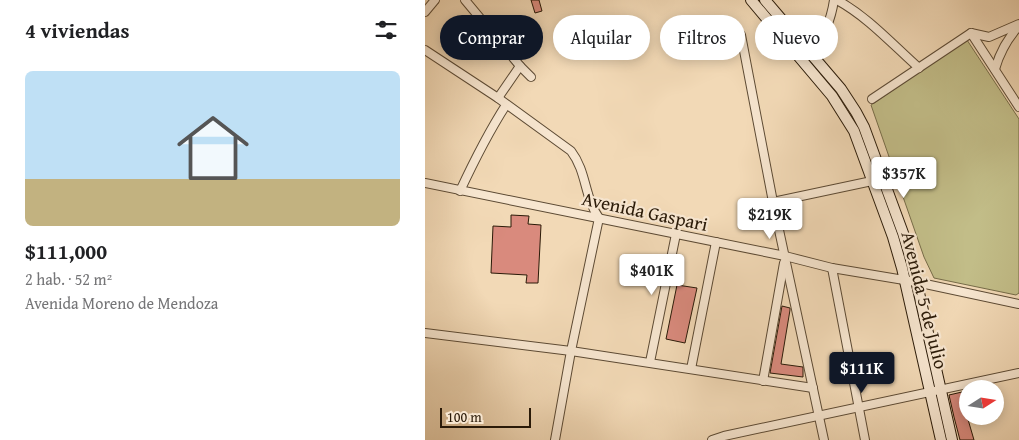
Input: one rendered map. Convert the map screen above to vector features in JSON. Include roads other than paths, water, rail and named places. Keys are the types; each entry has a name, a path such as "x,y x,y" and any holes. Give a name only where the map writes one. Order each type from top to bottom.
{"street":[{"path":"425,12 435,0"},
{"path":"465,0 531,77"},
{"path":"746,0 762,13"},
{"name":"Avenida 5 de Julio","path":"751,0 833,96 853,131 895,244 935,390 951,440"},
{"name":"Avenida 5 de Julio","path":"765,0 778,15"},
{"path":"832,15 835,0 851,8 919,68"},
{"path":"873,99 971,33 989,36 1019,25"},
{"path":"995,69 1000,51 1019,25"},
{"path":"971,33 1019,107"},
{"path":"425,50 498,98 571,151 578,161 583,174 590,204 599,218 571,350 555,440"},
{"path":"745,56 773,202 824,440"},
{"name":"Avenida 5 de Julio","path":"816,60 841,89 860,119 903,234 916,282 935,390 941,440"},
{"path":"498,98 520,66"},
{"path":"460,191 489,130 506,105"},
{"path":"773,202 872,181"},
{"name":"Avenida Gaspari","path":"425,183 785,256 832,268 916,282 1019,304"},
{"path":"650,362 676,234"},
{"path":"691,369 716,242"},
{"path":"763,381 785,256"},
{"path":"832,268 865,440"},
{"path":"425,333 571,350 813,388"},
{"path":"712,440 859,406 1019,373"}]}
